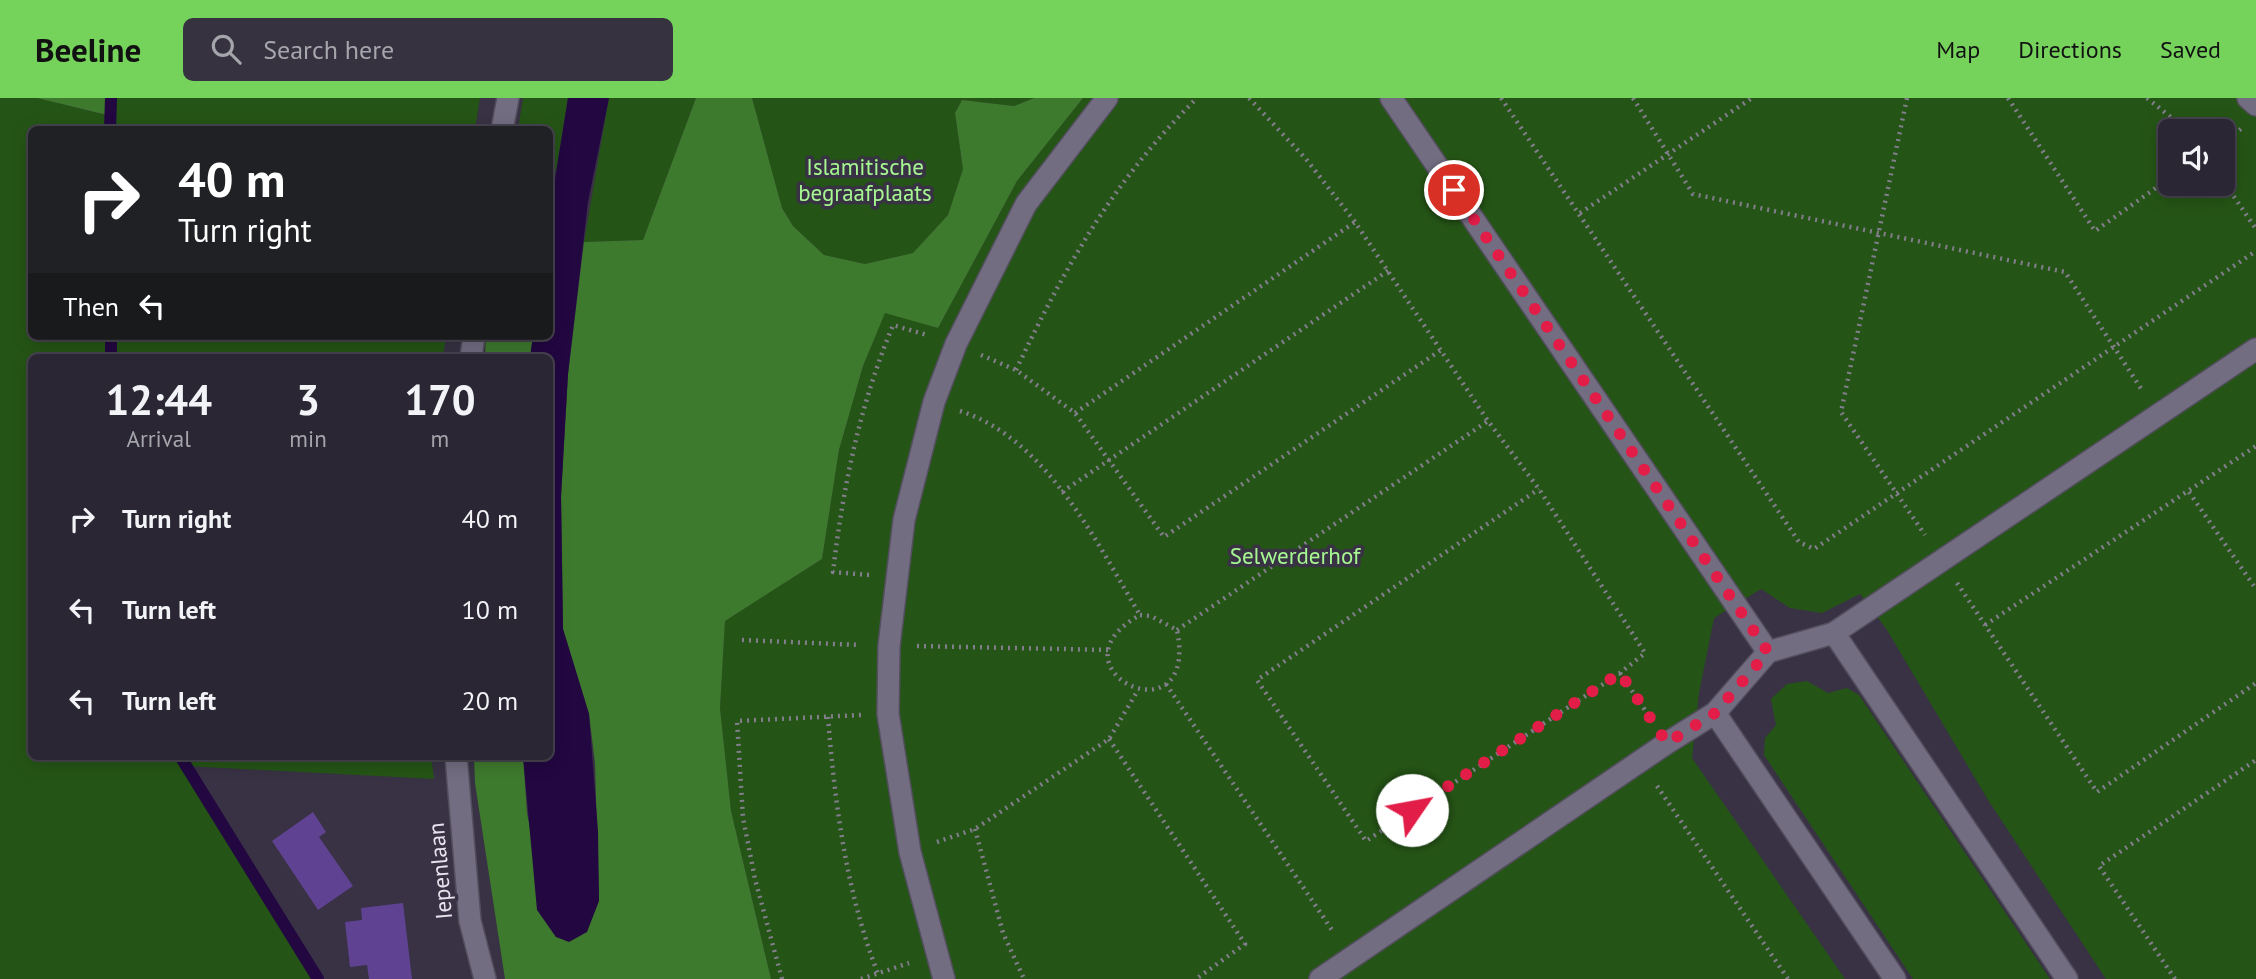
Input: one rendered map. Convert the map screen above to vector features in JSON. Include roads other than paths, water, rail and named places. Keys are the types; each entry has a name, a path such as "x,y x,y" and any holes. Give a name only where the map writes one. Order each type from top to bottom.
{"street":[{"path":"503,126 508,98"},
{"path":"944,979 910,852 888,714 889,646 904,520 934,402 956,344 1026,204 1107,98"},
{"path":"1391,98 1768,652"},
{"path":"2248,98 2256,105"},
{"path":"1320,979 1715,713 1768,652 1834,633 2256,349"},
{"path":"1834,633 2067,979"},
{"path":"1715,713 1895,979"},
{"name":"Iepenlaan","path":"456,760 470,921 485,979"}],"waterway":[{"path":"110,126 111,98"},
{"path":"111,340 111,354"},
{"path":"182,760 318,979"}],"park label":[{"name":"Islamitische begraafplaats","path":"865,180"},
{"name":"Selwerderhof","path":"1295,556"}]}
